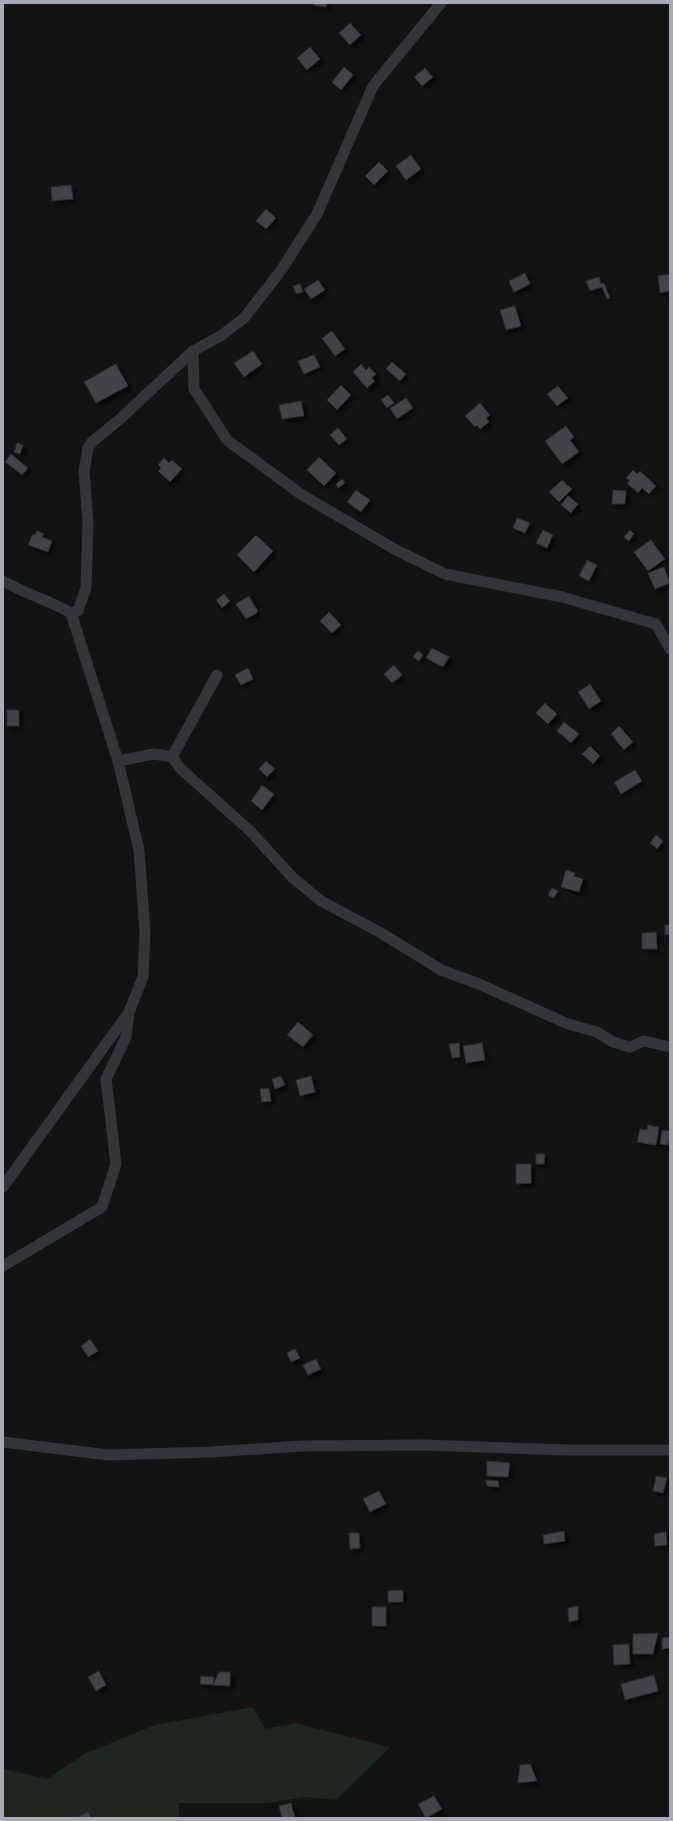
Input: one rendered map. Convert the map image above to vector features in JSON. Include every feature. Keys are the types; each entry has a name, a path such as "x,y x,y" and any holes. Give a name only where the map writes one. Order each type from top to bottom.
{"street":[{"path":"3,581 17,590 54,603 71,612 78,611 86,588 88,522 84,471 88,448 92,442 120,419 193,351 222,335 244,318 282,269 317,214 373,86 441,3"},
{"path":"193,351 194,389 227,440 302,495 396,550 445,574 562,597 656,624 670,649"},
{"path":"3,1187 129,1012 143,977 145,932 139,850 118,761 71,612"},
{"path":"172,757 217,675"},
{"path":"118,761 154,754 172,757 180,768 250,831 293,878 321,901 383,934 441,970 479,984 568,1024 597,1032 613,1042 630,1047 644,1041 670,1047"},
{"path":"3,1266 102,1207 116,1164 106,1079 126,1037 129,1012"},
{"path":"4,1440 108,1455 211,1452 302,1446 423,1445 568,1450 670,1450"}],"shaded area":[{"path":"253,1707 265,1729 295,1723 390,1747 336,1800 304,1797 269,1803 179,1803 179,1818 3,1818 3,1769 47,1779 84,1754 155,1725"}],"building":[{"path":"313,3 327,3 326,7 313,5"},
{"path":"350,23 361,35 350,45 339,33"},
{"path":"310,47 320,59 307,70 297,58"},
{"path":"344,67 353,75 341,90 332,82"},
{"path":"425,68 433,77 422,86 414,77"},
{"path":"411,155 421,169 406,180 396,166"},
{"path":"379,162 388,171 374,185 365,176"},
{"path":"71,185 73,199 52,201 51,187"},
{"path":"266,209 276,218 266,229 256,221"},
{"path":"525,273 530,284 514,292 509,281"},
{"path":"670,274 670,291 660,293 658,276"},
{"path":"599,277 601,284 604,283 610,298 607,299 602,287 590,291 586,281"},
{"path":"318,280 325,290 311,299 304,289"},
{"path":"300,284 303,292 296,294 293,286"},
{"path":"515,306 521,326 506,330 500,310"},
{"path":"332,331 345,349 335,356 322,338"},
{"path":"253,351 262,364 244,377 234,363"},
{"path":"314,355 320,367 304,374 298,361"},
{"path":"392,362 406,374 400,381 386,369"},
{"path":"116,364 128,386 96,403 84,382"},
{"path":"361,364 366,370 369,367 376,374 372,378 375,381 367,388 353,372"},
{"path":"341,385 351,395 337,410 327,400"},
{"path":"558,386 568,398 557,406 547,394"},
{"path":"388,395 394,403 387,408 381,400"},
{"path":"406,398 413,408 397,419 390,408"},
{"path":"301,401 304,416 282,419 279,405"},
{"path":"480,403 490,415 486,418 489,422 480,429 477,425 475,427 465,416"},
{"path":"566,426 574,437 570,440 579,452 562,464 545,441"},
{"path":"338,428 347,439 339,445 330,435"},
{"path":"17,443 23,445 20,454 14,452"},
{"path":"11,454 28,468 22,475 5,462"},
{"path":"319,457 336,473 324,486 307,470"},
{"path":"164,458 169,463 172,460 182,469 170,482 158,471 161,468 158,465"},
{"path":"633,470 637,474 640,471 656,486 649,494 642,488 638,493 627,483 630,481 626,478"},
{"path":"342,479 345,483 338,488 336,484"},
{"path":"562,480 572,489 559,502 549,492"},
{"path":"356,490 370,500 361,512 347,502"},
{"path":"613,490 626,491 625,504 612,504"},
{"path":"568,496 578,504 571,513 561,505"},
{"path":"517,518 530,523 525,533 513,528"},
{"path":"543,530 553,535 547,548 536,543"},
{"path":"630,530 634,534 629,541 624,537"},
{"path":"37,531 44,534 42,537 52,541 48,552 28,545 33,534 35,535"},
{"path":"256,535 273,551 254,572 237,555"},
{"path":"651,540 665,559 648,571 634,552"},
{"path":"587,560 597,565 589,581 579,576"},
{"path":"664,567 670,583 655,589 648,573"},
{"path":"224,594 230,601 222,608 216,600"},
{"path":"249,596 258,612 246,619 236,604"},
{"path":"329,612 341,625 332,633 320,621"},
{"path":"432,648 449,657 443,667 426,658"},
{"path":"418,651 423,655 419,661 413,657"},
{"path":"394,665 402,675 392,683 384,674"},
{"path":"248,668 253,679 241,685 235,675"},
{"path":"590,684 601,701 589,709 578,692"},
{"path":"545,703 557,714 548,724 536,713"},
{"path":"7,710 19,710 19,726 7,726"},
{"path":"564,722 579,734 571,743 557,731"},
{"path":"619,726 633,742 624,750 611,734"},
{"path":"590,746 600,756 593,764 582,754"},
{"path":"266,761 275,769 267,777 259,769"},
{"path":"635,770 642,781 621,794 614,782"},
{"path":"262,785 274,794 262,810 251,801"},
{"path":"656,835 663,841 657,849 650,843"},
{"path":"566,870 575,873 574,876 583,879 579,892 561,887"},
{"path":"552,888 558,891 554,898 548,895"},
{"path":"665,925 670,925 670,934 665,935"},
{"path":"656,932 657,949 642,949 642,933"},
{"path":"298,1022 313,1035 303,1047 287,1035"},
{"path":"459,1043 460,1057 452,1058 449,1044"},
{"path":"482,1043 485,1060 466,1063 463,1046"},
{"path":"281,1076 285,1085 275,1089 272,1079"},
{"path":"311,1076 315,1092 300,1096 296,1080"},
{"path":"269,1088 271,1101 262,1102 260,1089"},
{"path":"648,1125 659,1127 656,1145 637,1142 640,1129 647,1130"},
{"path":"662,1130 670,1131 668,1145 660,1144"},
{"path":"536,1154 545,1154 544,1164 536,1164"},
{"path":"516,1164 531,1164 531,1183 516,1184"},
{"path":"90,1339 98,1351 88,1357 81,1346"},
{"path":"295,1349 300,1358 291,1362 287,1353"},
{"path":"316,1359 321,1369 308,1375 303,1365"},
{"path":"487,1461 510,1463 508,1477 487,1476"},
{"path":"656,1476 667,1478 663,1493 653,1491"},
{"path":"486,1480 498,1481 499,1487 487,1486"},
{"path":"379,1491 386,1504 370,1512 363,1499"},
{"path":"564,1531 565,1541 544,1544 543,1535"},
{"path":"666,1532 667,1545 655,1546 654,1534"},
{"path":"349,1533 359,1533 360,1548 350,1549"},
{"path":"403,1590 403,1602 388,1602 388,1591"},
{"path":"578,1606 578,1620 569,1622 568,1608"},
{"path":"372,1607 386,1607 386,1626 372,1626"},
{"path":"658,1633 653,1654 633,1654 633,1634"},
{"path":"670,1637 670,1648 662,1649 662,1638"},
{"path":"629,1644 630,1664 614,1665 613,1645"},
{"path":"99,1671 106,1685 96,1691 88,1677"},
{"path":"219,1672 230,1672 230,1686 213,1685"},
{"path":"654,1675 658,1691 625,1700 621,1684"},
{"path":"201,1676 214,1677 213,1685 200,1684"},
{"path":"530,1764 537,1781 518,1783 520,1765"},
{"path":"434,1796 442,1809 426,1818 418,1804"},
{"path":"291,1803 295,1818 282,1818 279,1806"},
{"path":"88,1812 91,1818 76,1818"}]}
